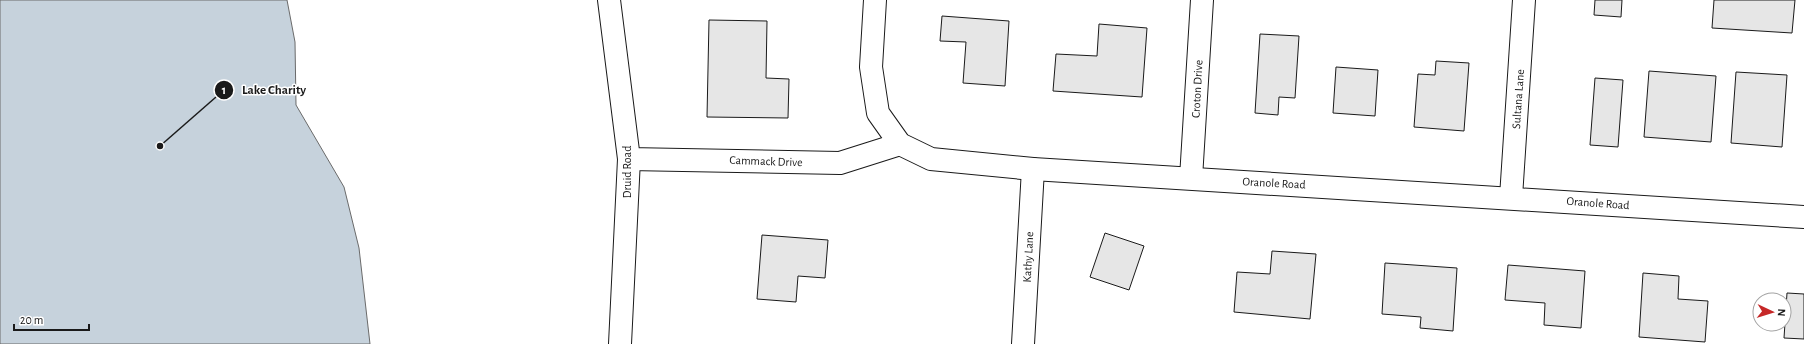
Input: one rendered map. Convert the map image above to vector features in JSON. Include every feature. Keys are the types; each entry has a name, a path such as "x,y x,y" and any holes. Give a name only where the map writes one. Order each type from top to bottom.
{"street":[{"name":"Druid Road","path":"609,0 629,158 620,344"},
{"name":"Oranole Road","path":"875,0 871,67 878,113 900,144 931,159 1032,169 1512,197 1804,217"},
{"name":"Croton Drive","path":"1191,178 1202,0"},
{"name":"Sultana Lane","path":"1512,197 1524,0"},
{"name":"Cammack Drive","path":"629,158 840,163 900,144"},
{"name":"Kathy Lane","path":"1023,344 1032,169"}],"shaded area":[{"path":"0,0 287,0 295,42 296,105 344,187 359,248 370,344 0,344"}],"building":[{"path":"1595,0 1622,0 1621,17 1594,15"},
{"path":"1714,0 1795,0 1792,33 1712,28"},
{"path":"942,16 1009,21 1005,86 963,83 966,42 940,41"},
{"path":"709,20 767,21 766,78 789,79 788,118 707,117"},
{"path":"1099,24 1147,28 1142,97 1053,91 1056,54 1097,56"},
{"path":"1260,34 1299,36 1295,98 1279,97 1278,115 1255,113"},
{"path":"1436,61 1469,63 1464,131 1414,127 1418,74 1435,75"},
{"path":"1336,67 1378,70 1375,116 1333,113"},
{"path":"1649,71 1716,76 1711,142 1644,137"},
{"path":"1736,72 1787,75 1782,147 1731,143"},
{"path":"1595,78 1623,80 1618,147 1590,145"},
{"path":"1105,233 1144,246 1129,290 1090,277"},
{"path":"762,235 828,240 825,278 798,276 796,302 757,299"},
{"path":"1272,251 1316,254 1310,319 1234,312 1237,272 1270,274"},
{"path":"1385,263 1457,268 1453,331 1420,328 1421,317 1382,314"},
{"path":"1508,265 1585,271 1581,328 1544,325 1545,303 1505,300"},
{"path":"1643,273 1679,276 1678,299 1708,301 1705,342 1639,337"},
{"path":"1792,293 1804,294 1804,339 1784,338 1784,332 1792,332"}],"place":[{"name":"Lake Charity","path":"160,146"}]}
